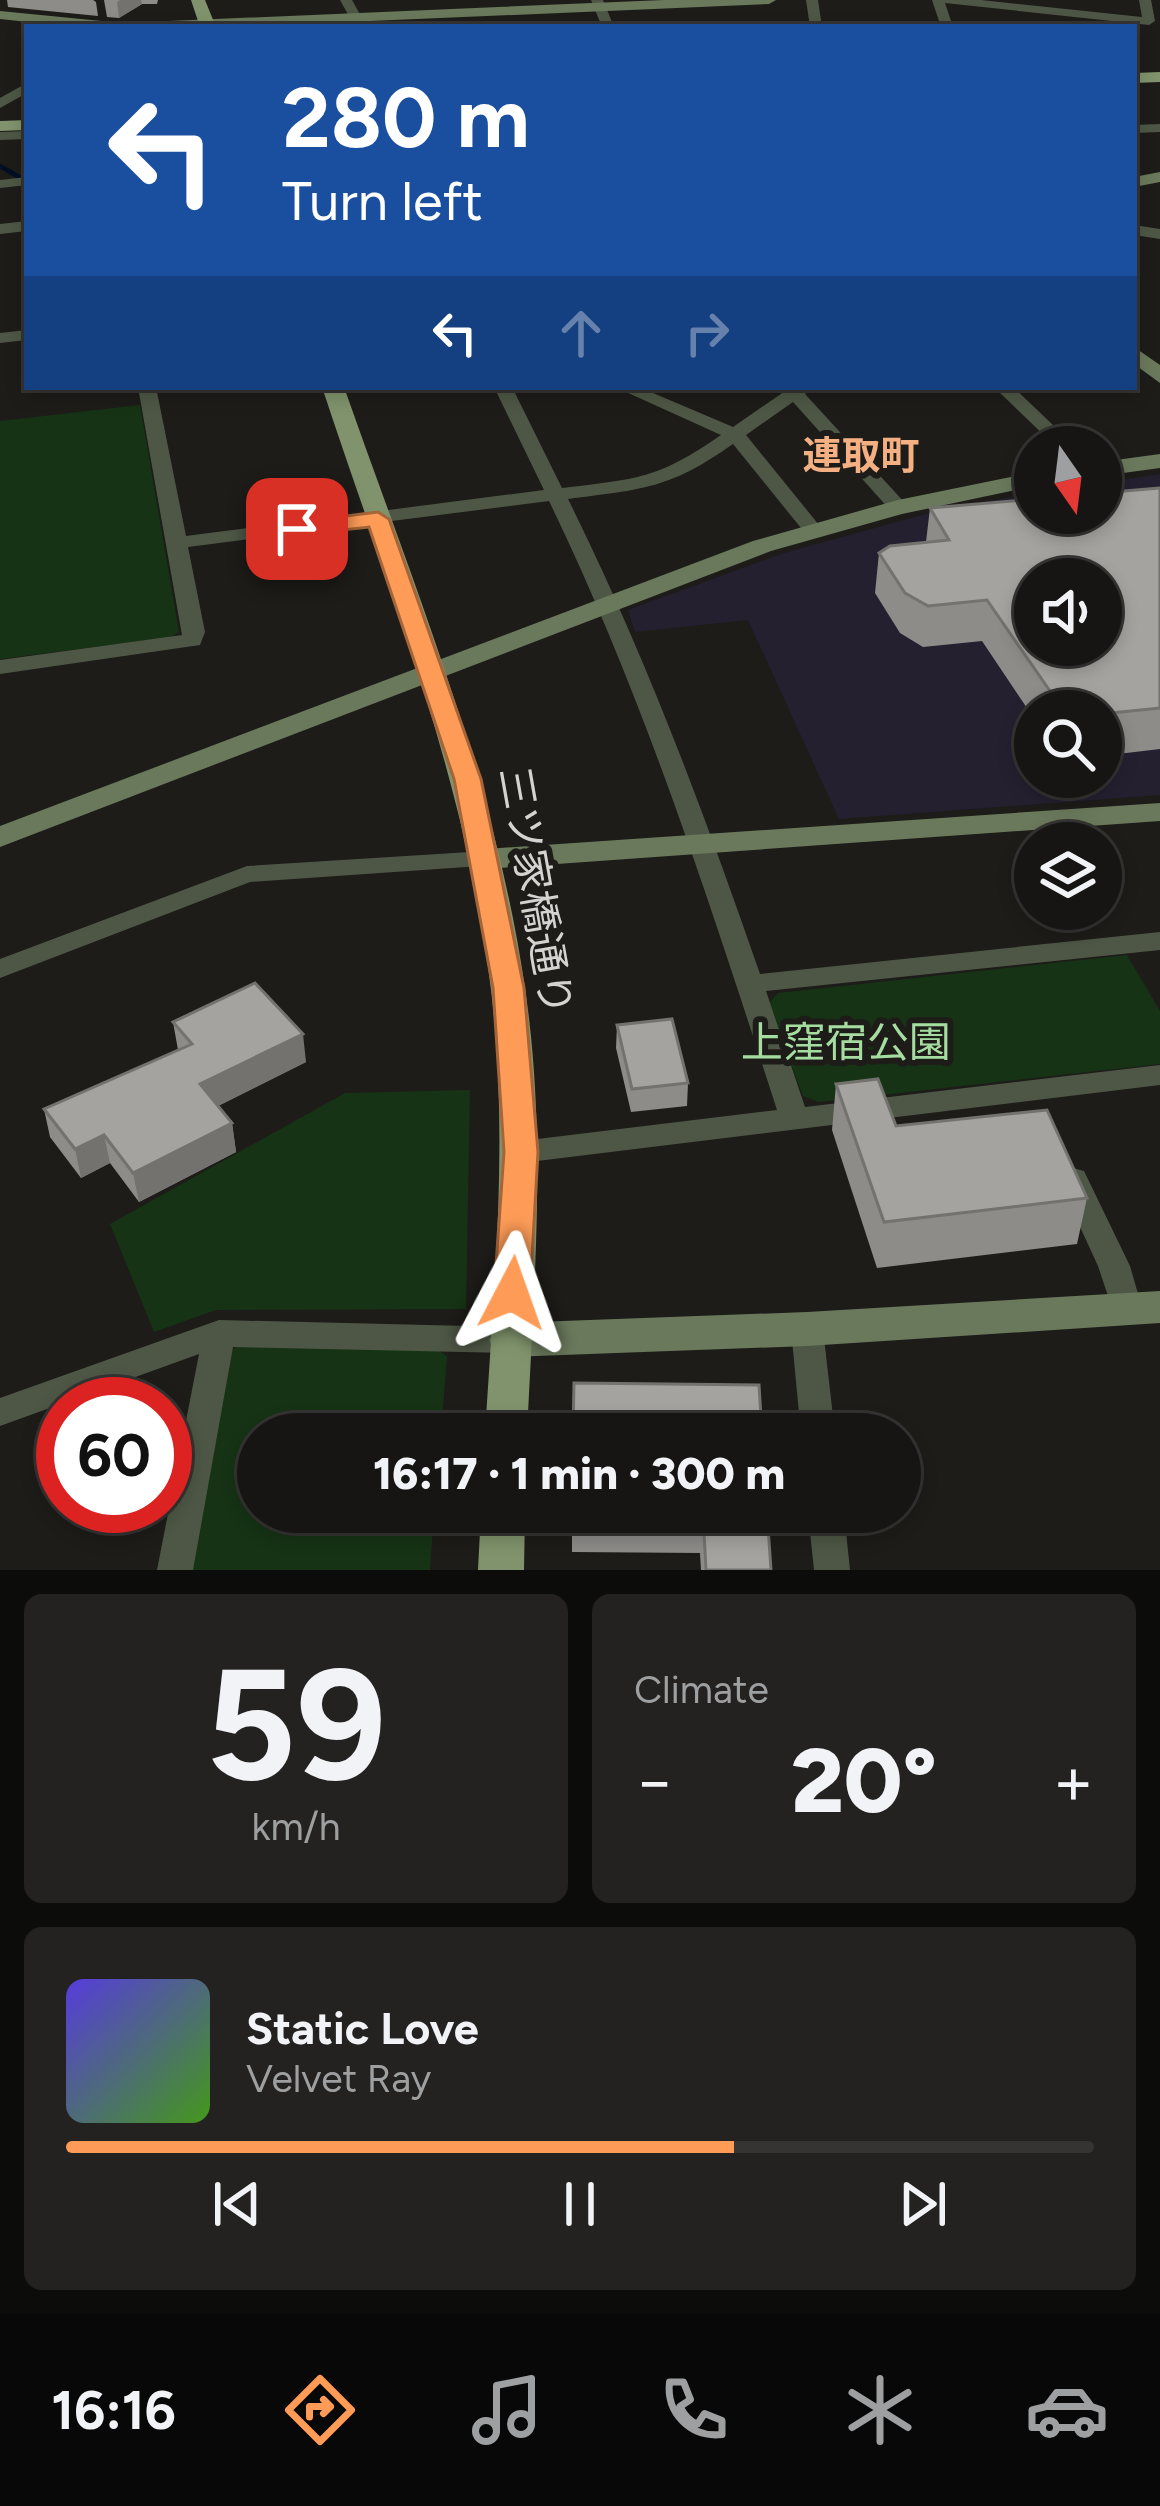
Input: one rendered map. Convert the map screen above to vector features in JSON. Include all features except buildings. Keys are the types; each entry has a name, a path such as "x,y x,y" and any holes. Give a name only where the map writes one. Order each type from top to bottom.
{"main road":[{"name":"三ツ家橋通り","path":"334,390 467,779 508,988 521,1152 507,1413"},
{"path":"501,1570 502,1533"}],"street":[{"path":"346,0 359,22"},
{"path":"258,24 359,22 599,4 765,0"},
{"path":"947,0 1149,21 1145,0"},
{"path":"0,15 92,24"},
{"path":"0,315 1,338"},
{"path":"1137,356 1160,376"},
{"path":"0,667 192,640 148,390"},
{"path":"504,390 609,603 703,845 794,1117"},
{"path":"630,390 736,435 812,530"},
{"path":"1006,390 1044,426"},
{"path":"175,544 558,497 668,477 797,391 898,507"},
{"path":"1122,466 1160,461"},
{"path":"0,837 812,530 1014,483"},
{"path":"0,970 248,874 1160,812"},
{"path":"748,984 1160,941"},
{"path":"521,1152 1160,1075"},
{"path":"1031,1090 1114,1266 1144,1309"},
{"path":"0,1412 219,1333 509,1340 1144,1309"},
{"path":"807,1328 816,1413"},
{"path":"175,1570 219,1333"},
{"path":"828,1533 832,1570"}],"shaded area":[{"path":"1160,474 1160,795 1122,798 1122,690 1014,690 1014,798 1120,798 839,819 748,620 635,632 628,610 784,553 944,509 1014,497 1014,534 1122,534 1122,480"}],"green space":[{"path":"140,405 179,632 171,637 0,659 0,421"},
{"name":"上窪宿公園","path":"1127,955 1160,1011 1160,1064 819,1102 803,1096 768,1004 778,993"},
{"path":"470,1090 466,1309 216,1310 154,1332 110,1224 345,1093"},
{"path":"239,1344 438,1350 447,1356 443,1413 237,1413 237,1533 433,1533 430,1570 192,1570 228,1354"}],"waterway":[{"path":"0,166 19,177"}],"district":[{"name":"連取町","path":"861,455"}],"route":[{"path":"297,529 378,519 467,779 508,988 521,1152 512,1293"}]}
